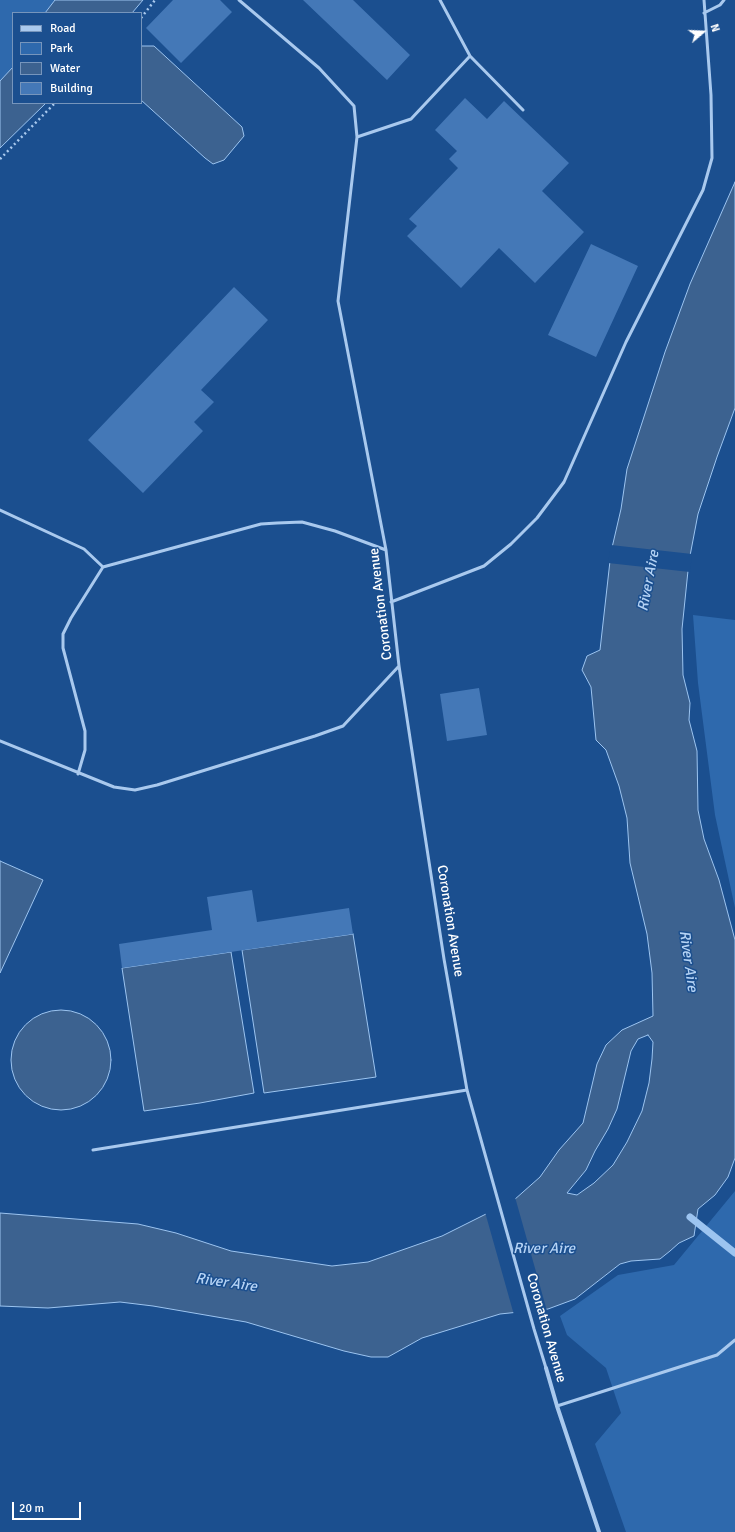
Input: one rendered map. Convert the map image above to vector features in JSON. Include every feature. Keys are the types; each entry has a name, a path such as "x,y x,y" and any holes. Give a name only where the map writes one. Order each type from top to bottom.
{"street":[{"name":"Coronation Avenue","path":"546,1368 557,1406 599,1532"}],"lane":[{"name":"Coronation Avenue","path":"240,0 319,68 354,106 357,137 338,301 386,550 399,666 442,944 467,1090 546,1368"},
{"path":"440,0 470,56 523,110"},
{"path":"391,602 484,566 537,518 564,482 626,342 703,190 712,158 711,95 704,0"},
{"path":"704,13 720,5 724,0"},
{"path":"357,137 411,119 470,56"},
{"path":"0,510 84,549 103,567"},
{"path":"78,774 85,750 85,731 63,648 63,634 71,618 103,567 260,524 302,522 336,531 386,550"},
{"path":"0,741 78,774 114,787 135,790 157,785 343,726 399,666"},
{"path":"93,1150 467,1090"},
{"path":"557,1406 717,1355 735,1340"}],"path":[{"path":"142,17 155,0"},
{"path":"0,159 54,104"}],"green space":[{"path":"0,0 55,0 46,12 12,12 12,68 0,81"},
{"path":"693,615 735,620 735,908 715,815 698,683"},
{"path":"735,1191 735,1532 626,1532 595,1444 621,1413 606,1368 567,1335 560,1316 618,1275 674,1265"}],"water":[{"path":"55,0 143,0 133,12 46,12"},
{"path":"142,46 154,46 242,127 244,136 224,160 213,164 142,101"},
{"path":"12,68 12,104 45,104 0,148 0,81"},
{"name":"River Aire","path":"735,182 735,408 698,514 689,561 682,629 683,675 690,703 689,720 697,751 698,810 704,839 719,880 735,940 735,1158 728,1177 715,1195 698,1209 694,1236 679,1243 660,1259 631,1261 620,1264 575,1299 548,1309 500,1314 422,1338 388,1357 371,1357 344,1351 246,1322 153,1306 120,1302 48,1308 0,1306 0,1213 138,1224 176,1233 231,1251 332,1266 368,1262 442,1236 514,1200 540,1177 559,1150 583,1123 597,1064 606,1045 622,1030 653,1016 652,973 647,934 630,863 627,818 619,786 606,750 596,740 591,687 582,670 587,656 600,650 611,552 621,509 627,469 665,352 690,284","holes":["648,1035 653,1042 649,1083 642,1111 627,1142 613,1165 594,1183 577,1195 567,1193 586,1170 608,1129 617,1109 631,1051 638,1039"]},
{"path":"0,861 43,880 0,973"},
{"path":"353,934 376,1077 264,1093 242,950"},
{"path":"231,952 254,1093 144,1111 122,968"},
{"path":"61,1010 80,1014 96,1025 107,1041 111,1060 107,1079 96,1095 80,1106 61,1110 42,1106 26,1095 15,1079 11,1060 15,1041 26,1025 42,1014"}],"pier":[{"path":"611,545 692,554 690,572 608,563"},
{"path":"515,1197 547,1311 514,1315 485,1212"}],"building":[{"path":"173,0 220,0 232,12 181,63 146,28"},
{"path":"303,0 353,0 410,55 387,80"},
{"path":"465,98 487,119 504,101 569,163 542,191 584,232 535,283 499,248 461,288 407,236 417,226 409,219 458,168 449,159 457,151 435,130"},
{"path":"591,244 638,266 596,357 548,335"},
{"path":"234,287 268,320 201,390 214,402 194,422 203,431 143,493 88,440"},
{"path":"479,688 487,735 447,741 440,694"},
{"path":"252,890 257,922 349,908 353,934 122,968 119,944 212,930 207,897"}],"waterway":[{"path":"690,1217 735,1253"}]}
